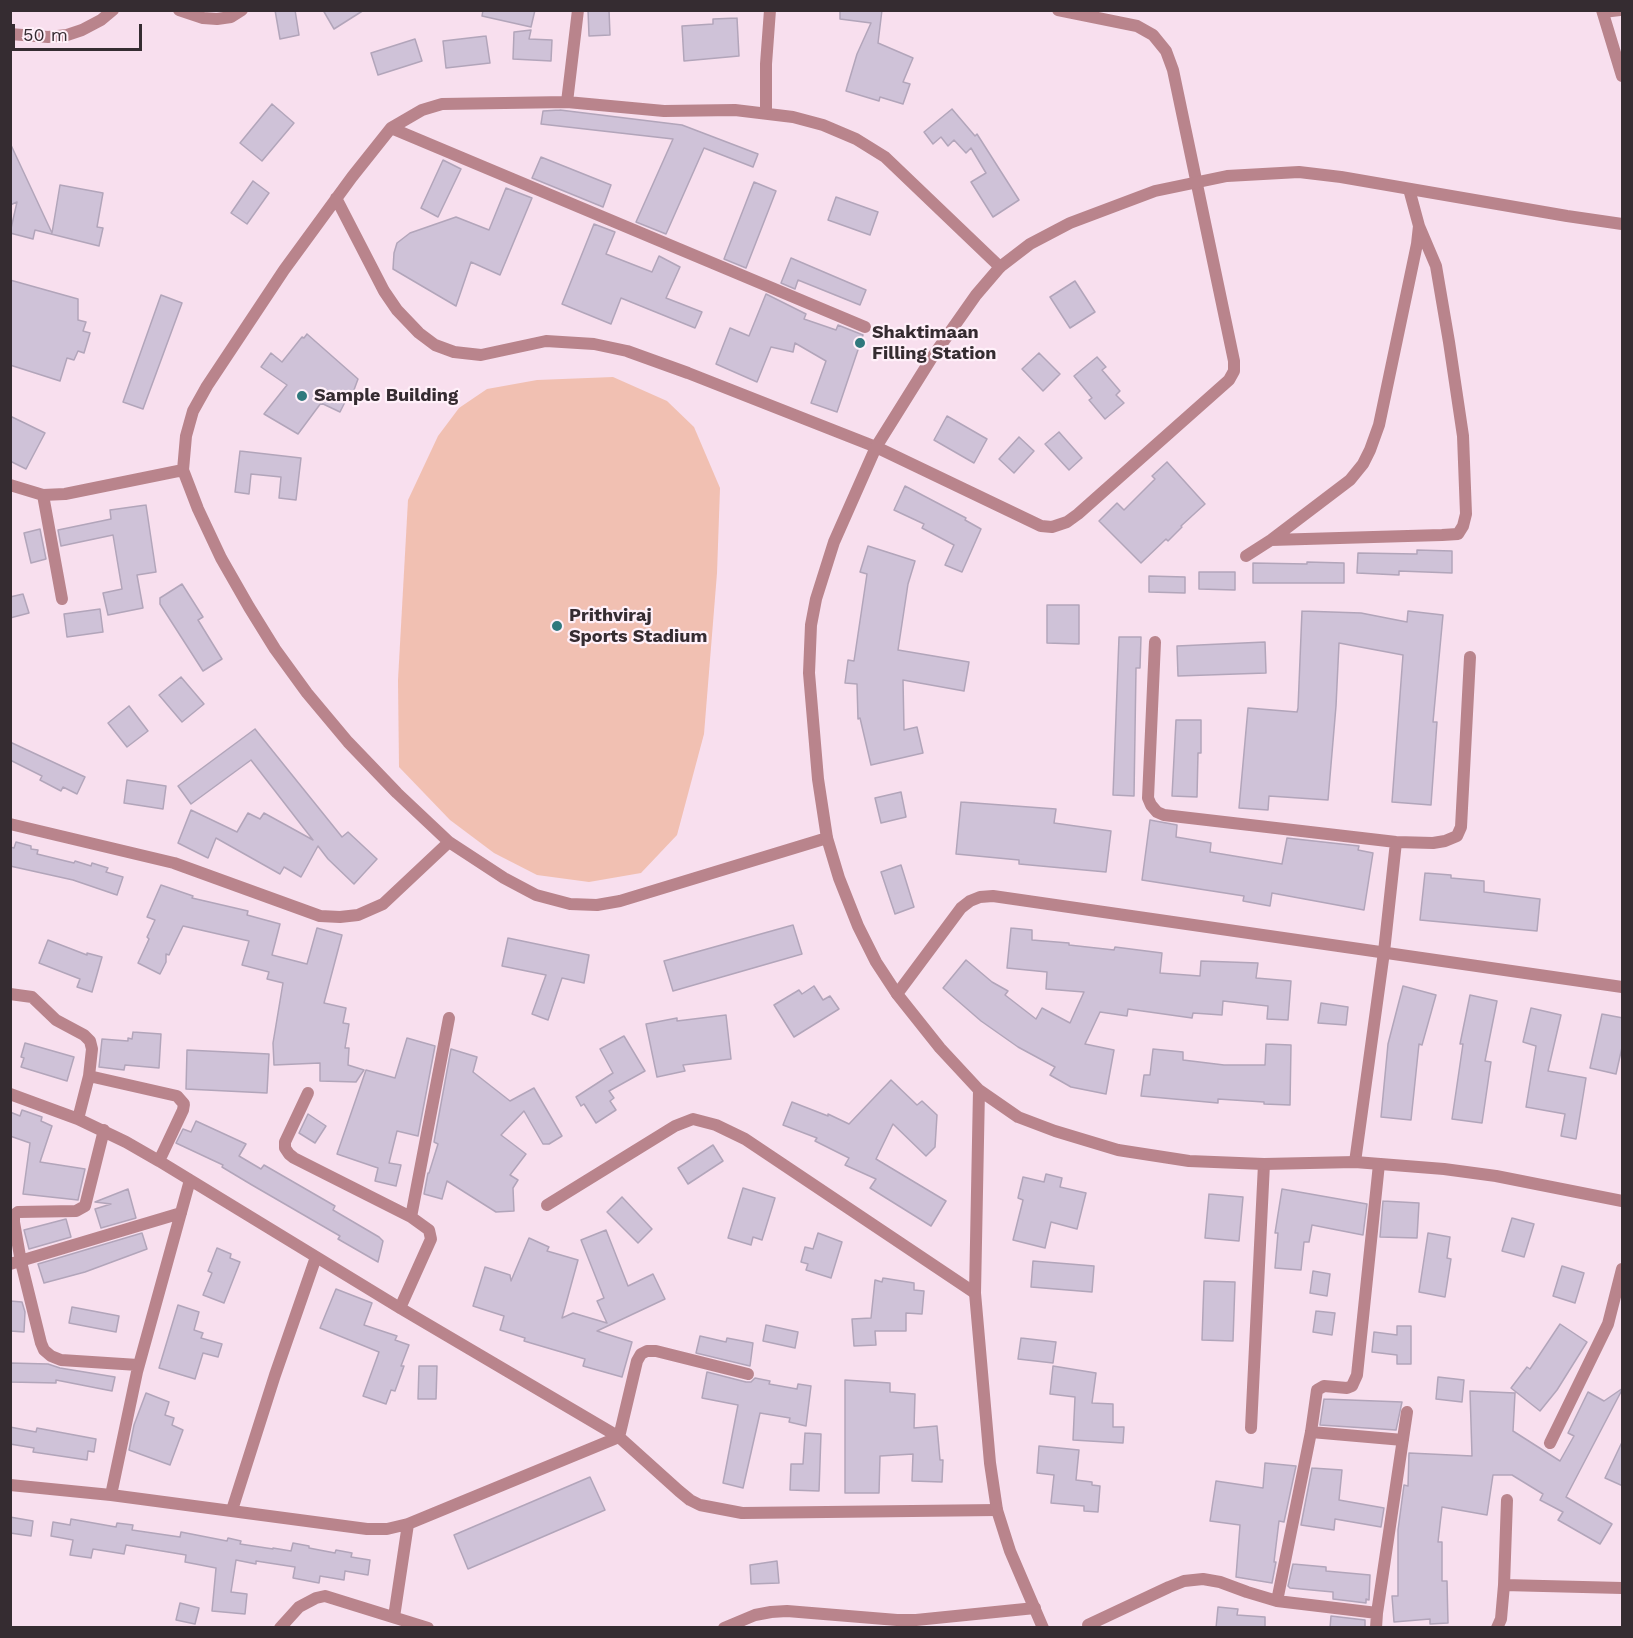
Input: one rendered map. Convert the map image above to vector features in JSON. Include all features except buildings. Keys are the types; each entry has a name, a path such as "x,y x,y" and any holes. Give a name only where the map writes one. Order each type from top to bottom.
{"street":[{"path":"10,34 48,37 67,35 91,25 113,10"},
{"path":"179,10 203,18 217,19 231,16 242,10"},
{"path":"567,102 578,10"},
{"path":"766,112 766,64 770,10"},
{"path":"336,198 384,291 419,333 435,345 454,352 481,355 546,341 594,344 627,351 876,447 1041,526 1052,527 1067,522 1078,514 1229,380 1234,371 1234,361 1197,181 1173,70 1166,51 1153,35 1137,26 1058,10"},
{"path":"1620,10 1603,11 1623,76"},
{"path":"827,838 632,898 597,905 570,904 536,895 504,878 449,842 397,794 348,742 307,693 282,658 221,558 183,470 186,436 193,411 207,386 336,198 391,128 422,110 441,104 567,102 664,111 735,110 766,112 824,126 856,139 885,157 1000,267"},
{"path":"391,128 865,327"},
{"path":"1623,224 1299,172 1227,176 1155,191 1070,223 1029,244 1000,267 976,295 931,359 876,447 834,542 816,599 811,625 809,673 818,779 827,838 838,878 858,926 876,962 897,994 940,1048 979,1090 1018,1117 1118,1150 1189,1161 1264,1164 1355,1162 1380,1164 1496,1176 1623,1201"},
{"path":"1271,540 1442,536 1458,534 1463,526 1466,514 1463,436 1453,366 1436,266 1419,226 1408,189"},
{"path":"1246,556 1271,540 1350,480 1363,464 1379,425 1419,226"},
{"path":"10,486 43,495 65,494 183,470"},
{"path":"43,495 62,599"},
{"path":"1155,642 1148,798 1151,806 1157,812 1164,815 1396,842 1445,841 1457,836 1461,827 1470,657"},
{"path":"10,824 174,863 320,916 339,917 358,915 383,904 449,842"},
{"path":"1355,1162 1384,952 1396,842"},
{"path":"897,994 961,908 980,897 993,896 1623,987"},
{"path":"10,994 32,997 56,1020 84,1035 90,1041 92,1049 89,1076 78,1119"},
{"path":"411,1217 449,1018"},
{"path":"89,1076 177,1096 181,1100 184,1104 183,1110 159,1161"},
{"path":"979,1090 975,1293 982,1386 997,1510 1010,1551 1043,1628"},
{"path":"308,1093 285,1142 285,1148 289,1154 411,1217 429,1230 431,1239 400,1308"},
{"path":"10,1094 104,1130 159,1161 315,1257 619,1437 690,1500 721,1510 742,1513 997,1510"},
{"path":"547,1205 675,1126 693,1119 716,1125 745,1139 975,1293"},
{"path":"104,1130 86,1206 76,1211 24,1211 14,1215 16,1263 40,1343 51,1356 61,1360 138,1365"},
{"path":"1251,1428 1264,1164"},
{"path":"1277,1601 1311,1432 1317,1390 1324,1386 1347,1388 1352,1386 1357,1375 1380,1164"},
{"path":"111,1495 138,1365 190,1180"},
{"path":"16,1263 181,1213"},
{"path":"232,1510 274,1375 315,1257"},
{"path":"1550,1443 1608,1324 1623,1269"},
{"path":"619,1437 637,1361 641,1354 656,1350 748,1374"},
{"path":"1376,1628 1407,1413"},
{"path":"1311,1432 1403,1440"},
{"path":"10,1485 111,1495 367,1529 387,1529 408,1524 619,1437"},
{"path":"1497,1628 1501,1619 1504,1586 1507,1500"},
{"path":"394,1617 408,1524"},
{"path":"1088,1625 1184,1581 1203,1579 1220,1582 1277,1601 1377,1613"},
{"path":"1504,1586 1623,1588"},
{"path":"280,1628 306,1602 325,1596 428,1628"},
{"path":"724,1628 771,1612 787,1611 916,1620 1035,1608"}],"shaded area":[{"name":"Prithviraj Sports Stadium","path":"613,377 667,401 694,427 720,488 717,573 704,734 677,835 641,873 589,882 537,875 494,853 450,820 399,767 398,680 408,500 438,436 459,408 487,389 537,380"}],"place":[{"name":"Shaktimaan Filling Station","path":"860,343"},
{"name":"Sample Building","path":"302,396"},
{"name":"Prithviraj Sports Stadium","path":"557,626"}]}
